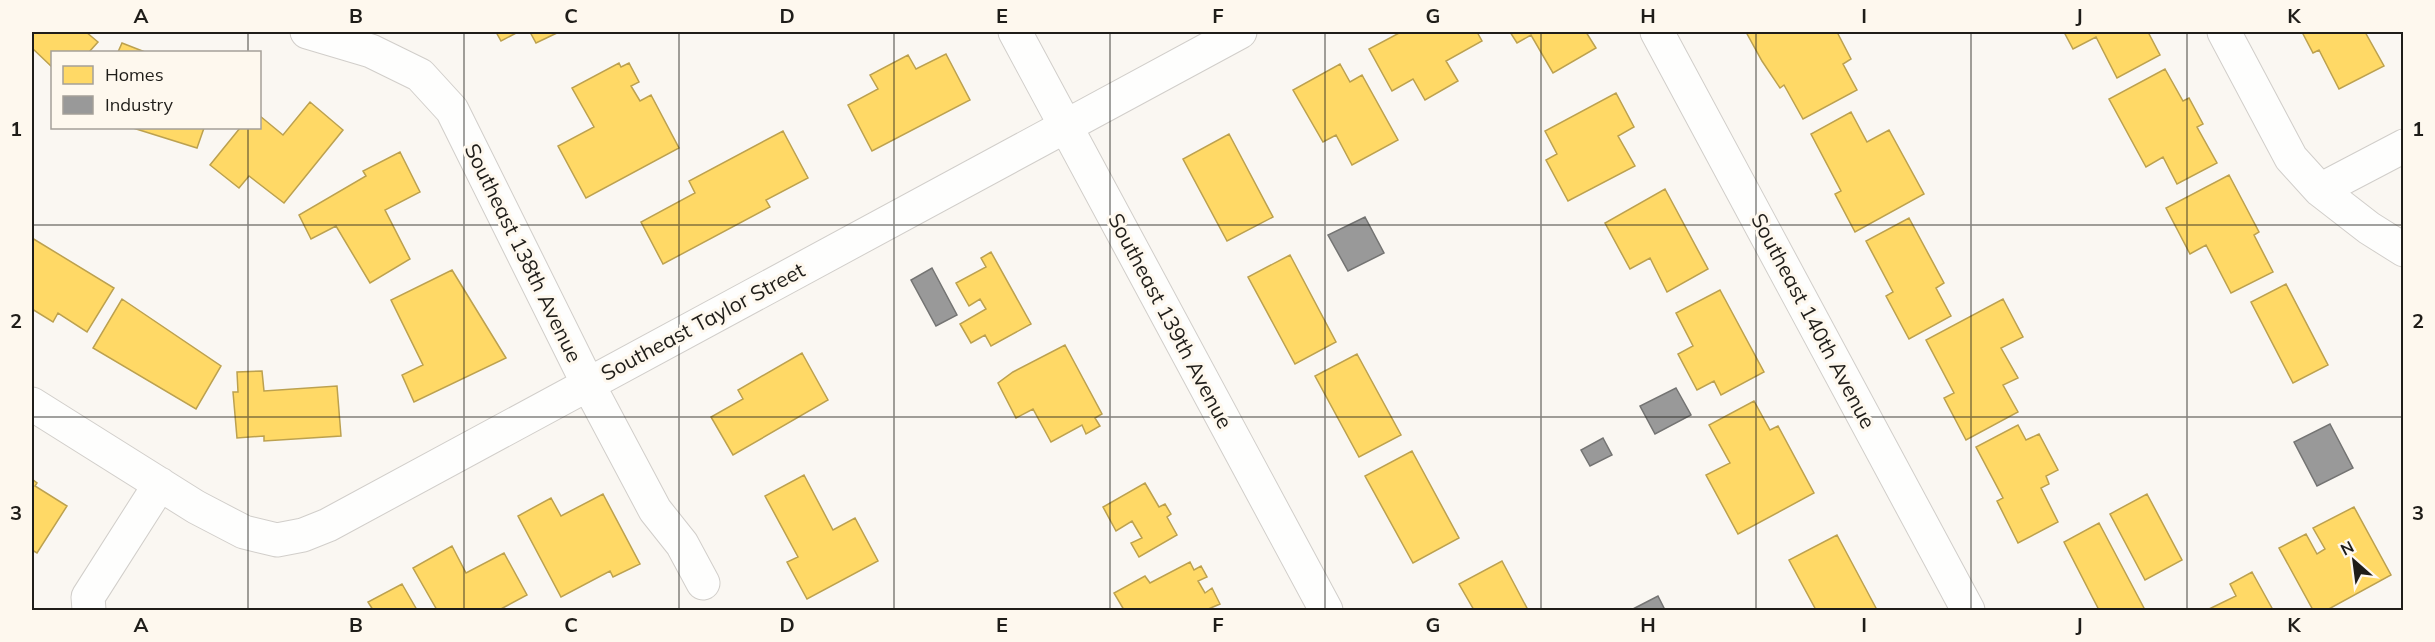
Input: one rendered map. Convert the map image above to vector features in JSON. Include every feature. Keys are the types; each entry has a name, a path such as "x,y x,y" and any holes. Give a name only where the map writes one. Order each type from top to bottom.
{"street":[{"name":"Southeast 138th Avenue","path":"307,32 371,51 420,75 452,110 588,384 655,510 682,544 703,583"},
{"name":"Southeast 139th Avenue","path":"1015,32 1326,610"},
{"name":"Southeast Taylor Street","path":"32,404 196,507 244,532 277,540 303,535 328,525 1240,32"},
{"name":"Southeast 140th Avenue","path":"1657,32 1968,610"},
{"path":"2224,32 2291,158 2320,190 2369,228 2403,250"},
{"path":"2320,190 2403,146"},
{"path":"89,610 88,597 160,484"}],"building: Homes":[{"path":"32,32 86,32 98,42 90,51 51,51 51,66 32,48"},
{"path":"496,32 518,32 501,41"},
{"path":"530,32 559,32 536,43"},
{"path":"1401,32 1477,32 1482,41 1446,61 1458,81 1425,100 1413,79 1392,91 1369,49"},
{"path":"1510,32 1586,32 1596,48 1553,73 1531,35 1517,43"},
{"path":"1746,32 1837,32 1851,59 1843,64 1857,90 1803,119 1784,85 1780,88"},
{"path":"2064,32 2148,32 2160,55 2117,78 2096,37 2073,49"},
{"path":"2302,32 2365,32 2384,66 2339,89 2319,50 2313,53"},
{"path":"122,43 142,51 118,51"},
{"path":"946,54 970,100 872,151 848,105 878,89 870,75 908,55 916,69"},
{"path":"619,63 621,67 629,63 639,82 631,86 640,101 651,95 679,148 586,198 558,146 594,127 572,88"},
{"path":"1340,64 1350,82 1362,75 1398,140 1352,165 1336,135 1323,142 1293,90"},
{"path":"2165,69 2183,101 2189,98 2203,124 2197,127 2217,163 2177,184 2163,157 2146,167 2109,99"},
{"path":"1616,93 1634,127 1618,136 1635,166 1568,201 1546,160 1557,154 1545,131"},
{"path":"310,102 343,130 284,203 249,176 239,188 210,165 239,129 261,129 261,117 283,135"},
{"path":"1851,112 1867,142 1889,130 1924,194 1855,232 1835,194 1841,191 1811,134"},
{"path":"136,129 204,129 197,148"},
{"path":"783,131 808,178 766,200 770,207 663,264 641,222 695,193 689,181"},
{"path":"1229,134 1273,217 1227,241 1183,159"},
{"path":"400,152 420,192 385,210 410,259 370,283 336,226 311,239 299,215 366,176 363,171"},
{"path":"2229,175 2259,232 2254,235 2273,272 2231,293 2206,245 2190,254 2166,208"},
{"path":"1665,189 1708,269 1667,292 1650,258 1630,269 1605,223"},
{"path":"1909,218 1944,283 1936,288 1951,316 1909,339 1886,296 1893,292 1866,241"},
{"path":"32,238 114,288 87,332 58,313 53,322 32,309"},
{"path":"991,252 1031,324 991,346 985,335 971,343 960,324 986,309 980,299 969,306 956,283 986,267 981,258"},
{"path":"1290,255 1336,342 1295,364 1248,277"},
{"path":"452,270 506,358 414,402 402,375 423,365 391,300"},
{"path":"2286,284 2328,365 2293,383 2251,302"},
{"path":"1720,290 1764,372 1721,395 1714,381 1697,390 1678,354 1693,346 1676,313"},
{"path":"122,299 221,366 196,409 93,348"},
{"path":"2003,299 2023,337 2001,348 2018,378 2003,385 2018,412 1966,440 1944,398 1954,393 1926,340"},
{"path":"1065,345 1102,414 1095,418 1100,426 1086,434 1082,425 1051,442 1033,409 1016,418 998,383 1013,372"},
{"path":"802,353 828,400 733,455 711,417 743,399 738,390"},
{"path":"1357,354 1401,435 1359,457 1315,376"},
{"path":"262,371 264,391 337,386 341,436 264,441 264,436 237,438 233,392 238,392 237,372"},
{"path":"1754,401 1770,430 1778,426 1814,493 1738,534 1706,475 1730,463 1709,425"},
{"path":"2018,425 2026,440 2039,434 2058,470 2046,476 2049,484 2041,488 2058,522 2018,543 1997,501 2003,498 1976,447"},
{"path":"1412,451 1459,538 1413,563 1365,476"},
{"path":"804,475 833,530 855,518 878,561 807,599 787,562 798,557 765,496"},
{"path":"32,479 37,483 35,486 67,506 37,553 32,550"},
{"path":"1145,483 1159,507 1165,504 1171,514 1167,517 1177,535 1139,557 1131,543 1142,538 1132,521 1116,531 1103,507"},
{"path":"603,494 640,564 613,577 610,571 561,597 518,516 551,498 561,516"},
{"path":"2147,494 2182,560 2145,580 2110,514"},
{"path":"2354,507 2391,575 2327,610 2313,610 2279,548 2306,534 2317,554 2325,549 2313,528"},
{"path":"2099,523 2145,610 2099,610 2064,542"},
{"path":"1837,535 1876,608 1871,610 1816,610 1789,560"},
{"path":"452,546 466,573 504,553 527,595 499,610 437,610 413,568"},
{"path":"1502,561 1528,610 1474,610 1459,584"},
{"path":"1190,562 1194,570 1201,566 1207,577 1198,581 1205,593 1212,588 1220,604 1206,610 1124,610 1114,593 1145,576 1150,583"},
{"path":"2252,572 2273,610 2207,610 2236,596 2230,584"},
{"path":"402,584 417,610 373,610 368,602"}],"building: Industry":[{"path":"1365,217 1384,253 1348,271 1328,235"},
{"path":"932,268 957,315 936,326 911,280"},
{"path":"1676,388 1691,415 1655,434 1640,406"},
{"path":"2330,424 2353,468 2317,486 2294,442"},
{"path":"1603,438 1612,455 1590,466 1581,450"},
{"path":"1658,596 1665,610 1631,610"}]}
